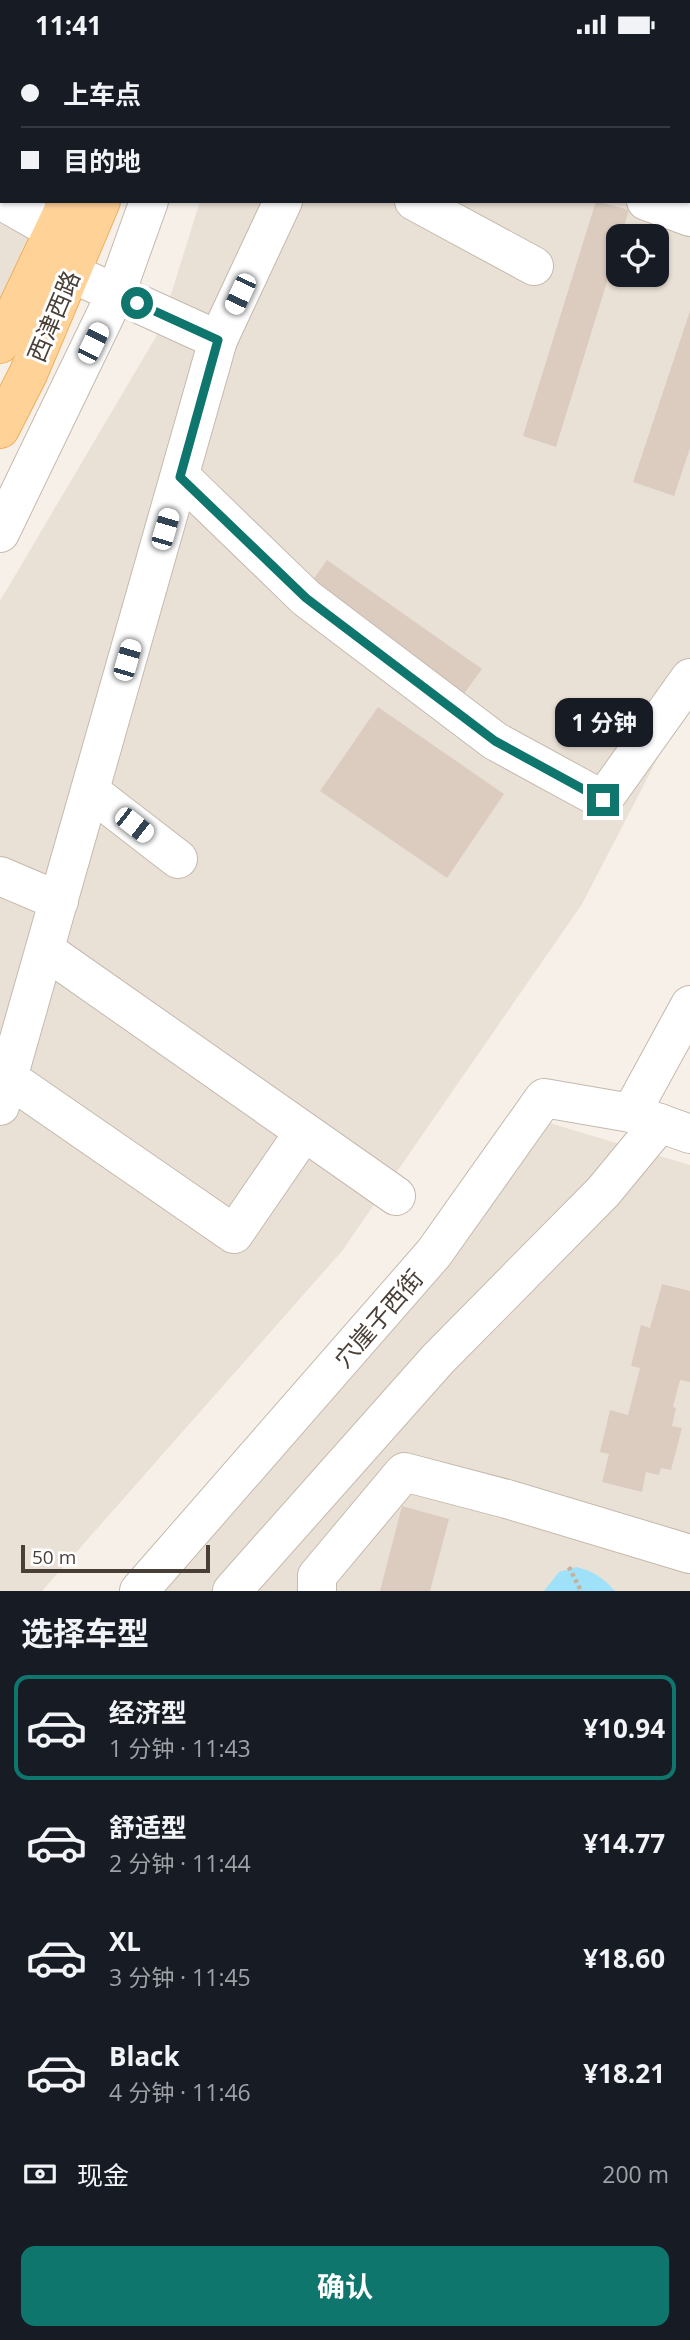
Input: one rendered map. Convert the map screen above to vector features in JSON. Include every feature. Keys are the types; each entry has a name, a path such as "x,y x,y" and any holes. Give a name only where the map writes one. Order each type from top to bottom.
{"main road":[{"name":"西津西路","path":"0,429 28,374 100,203"},
{"name":"西津西路","path":"0,344 61,216"}],"street":[{"path":"9,203 61,216"},
{"path":"0,533 116,293 148,203"},
{"path":"282,203 218,340 45,950 6,1071 234,1234 304,1132"},
{"path":"418,203 534,266"},
{"path":"651,203 690,218"},
{"path":"71,273 218,340"},
{"path":"180,477 306,598 328,615 495,741 603,800 690,678"},
{"path":"90,791 178,859"},
{"path":"0,876 59,901"},
{"path":"45,950 396,1196"},
{"path":"232,1591 438,1359 603,1192 660,1123 690,1005"},
{"name":"穴崖子西街","path":"139,1591 434,1253 544,1098 660,1123"},
{"path":"317,1591 317,1576 404,1472 507,1499 690,1554"}],"path":[{"path":"569,1567 581,1591"}],"shaded area":[{"path":"0,203 71,203 0,353"},
{"path":"199,203 690,203 690,696 582,904 342,1251 42,1591 0,1591 0,601 160,330"},
{"path":"536,1119 690,1165 690,1591 143,1591"}],"water":[{"path":"576,1567 598,1576 615,1591 544,1591 559,1572"}],"building":[{"path":"595,203 603,203 629,210 625,224 606,224 606,285 556,447 523,436"},
{"path":"690,311 690,448 674,496 633,482"},
{"path":"327,560 482,669 460,699 305,591"},
{"path":"378,707 504,794 447,878 320,791"},
{"path":"662,1284 690,1291 690,1382 680,1380 673,1407 676,1408 672,1426 682,1428 671,1470 661,1468 659,1475 646,1472 642,1492 602,1482 609,1454 600,1452 610,1410 628,1415 640,1368 631,1366 641,1325 650,1328"},
{"path":"402,1506 449,1519 430,1591 380,1591"}],"route":[{"path":"137,303 218,340 180,477 306,598 495,741 603,800"}]}
